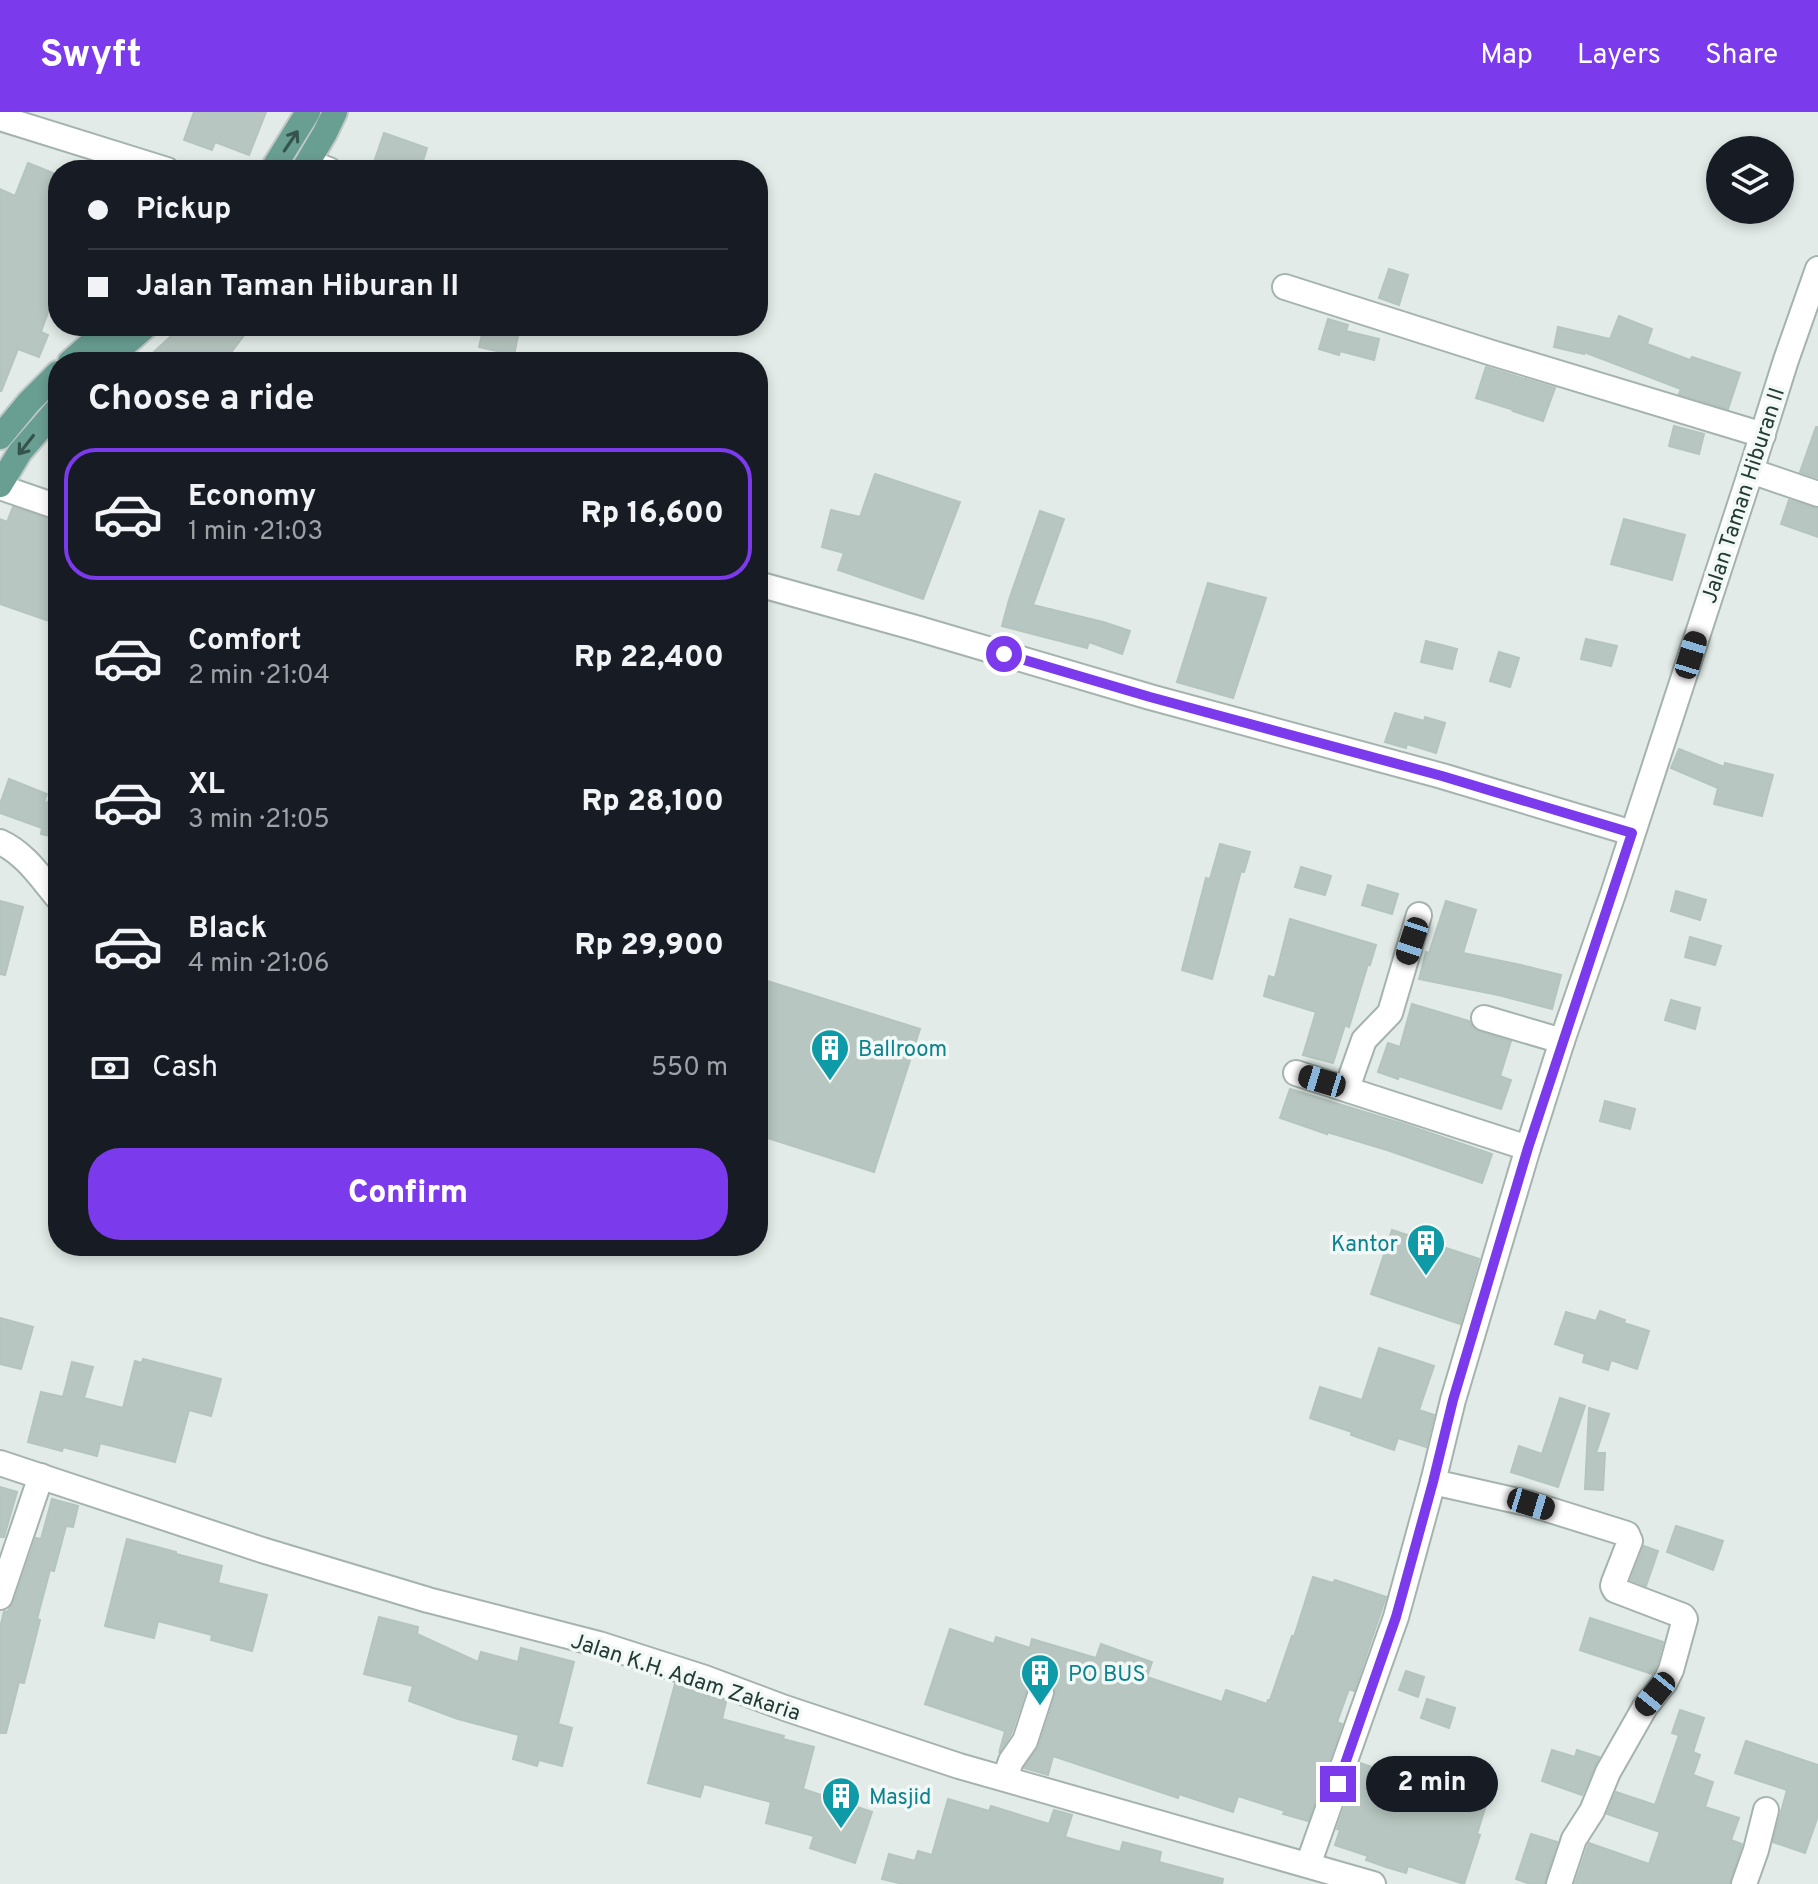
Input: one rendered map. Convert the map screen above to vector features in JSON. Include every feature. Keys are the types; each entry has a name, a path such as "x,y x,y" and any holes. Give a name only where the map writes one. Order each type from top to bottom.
{"main road":[{"path":"279,160 308,112"},
{"path":"316,160 335,112"},
{"path":"81,352 100,336"},
{"path":"122,352 137,336"},
{"path":"0,437 48,383"},
{"path":"0,486 20,452 48,420"}],"street":[{"path":"0,118 135,160"},
{"name":"Jalan Taman Hiburan II","path":"1308,1865 1383,1657 1408,1575 1453,1400 1562,1041 1763,435 1807,337 1818,269"},
{"path":"1285,287 1763,435"},
{"path":"1751,471 1818,494"},
{"path":"0,486 48,503"},
{"path":"768,587 1150,697 1442,776 1632,833"},
{"path":"0,842 9,846 37,871 48,885"},
{"path":"1347,1088 1364,1040 1390,1013 1419,915"},
{"path":"1484,1018 1562,1041"},
{"path":"1296,1073 1528,1148"},
{"name":"Jalan K.H. Adam Zakaria","path":"0,1463 262,1550 428,1600 599,1644 705,1678 892,1745 1373,1884"},
{"path":"0,1597 41,1476"},
{"path":"1433,1482 1531,1504 1627,1534 1630,1541 1613,1586 1615,1590 1685,1619 1671,1670 1645,1707 1608,1772 1592,1811 1574,1839 1559,1884"},
{"path":"1005,1778 1011,1761 1025,1741 1041,1692"},
{"path":"1744,1884 1766,1810"}],"building":[{"path":"194,112 266,112 249,155 215,142 212,150 184,140"},
{"path":"384,133 427,148 423,160 375,160"},
{"path":"28,163 48,171 48,312 41,332 48,335 39,357 18,349 1,392 0,189 15,196"},
{"path":"1389,269 1408,275 1399,305 1379,298"},
{"path":"1619,316 1652,329 1647,344 1690,360 1692,357 1740,373 1728,409 1679,394 1681,389 1584,352 1554,347 1558,327 1610,339"},
{"path":"1328,319 1348,325 1346,331 1379,339 1374,360 1319,349"},
{"path":"171,336 244,336 232,352 154,352"},
{"path":"482,336 518,336 515,352 479,347"},
{"path":"1486,367 1555,388 1543,421 1476,398"},
{"path":"1674,426 1704,434 1699,454 1669,446"},
{"path":"1818,427 1818,478 1800,472"},
{"path":"875,474 960,502 923,599 838,570 844,553 822,547 831,510 860,517"},
{"path":"1789,500 1818,509 1818,537 1781,524"},
{"path":"13,507 48,519 48,621 0,604 0,519 7,522"},
{"path":"1040,511 1064,519 1033,605 1130,631 1122,654 1089,642 1087,648 1002,626"},
{"path":"1624,519 1685,535 1672,580 1611,564"},
{"path":"1208,583 1266,598 1233,698 1177,682"},
{"path":"1586,639 1617,646 1611,666 1581,659"},
{"path":"1426,641 1457,649 1452,669 1421,662"},
{"path":"1499,652 1519,658 1510,687 1490,681"},
{"path":"1395,713 1445,723 1436,753 1407,744 1406,748 1385,742"},
{"path":"1679,749 1724,767 1725,763 1773,775 1762,816 1714,804 1718,788 1671,768"},
{"path":"9,779 47,794 44,802 48,803 48,836 41,834 42,828 0,813"},
{"path":"1220,844 1250,852 1244,872 1241,871 1212,979 1182,970 1206,878 1210,879"},
{"path":"1301,867 1331,876 1325,895 1295,887"},
{"path":"1368,885 1398,894 1392,914 1362,905"},
{"path":"1676,891 1706,900 1700,920 1671,911"},
{"path":"0,901 23,907 5,975 0,974"},
{"path":"1446,901 1476,910 1463,953 1561,975 1552,1009 1419,979"},
{"path":"1290,919 1376,945 1349,1027 1345,1025 1333,1063 1303,1055 1316,1012 1264,996 1269,976 1275,978"},
{"path":"1690,937 1721,946 1715,965 1685,957"},
{"name":"Ballroom","path":"768,981 920,1029 874,1172 768,1138"},
{"path":"1671,1000 1700,1008 1695,1029 1665,1020"},
{"path":"1412,1004 1469,1021 1479,1032 1511,1041 1500,1076 1511,1080 1501,1109 1378,1072 1388,1043 1400,1047"},
{"path":"1290,1089 1492,1154 1482,1183 1280,1118"},
{"path":"1605,1101 1635,1109 1630,1129 1600,1121"},
{"name":"Kantor","path":"1392,1230 1479,1259 1460,1324 1371,1294"},
{"path":"1600,1311 1649,1331 1637,1369 1611,1360 1608,1370 1583,1362 1585,1354 1555,1344 1566,1312 1596,1321"},
{"path":"0,1318 33,1327 21,1369 0,1364"},
{"path":"1379,1348 1434,1366 1419,1410 1434,1415 1426,1447 1398,1438 1394,1450 1310,1418 1320,1387 1362,1400"},
{"path":"143,1359 221,1379 211,1416 189,1410 175,1462 100,1443 97,1456 28,1442 41,1392 63,1397 72,1362 93,1367 84,1398 123,1408 135,1361 142,1363"},
{"path":"1560,1398 1585,1406 1558,1487 1511,1472 1519,1446 1542,1454"},
{"path":"1589,1408 1609,1414 1596,1453 1605,1453 1603,1490 1585,1489"},
{"path":"0,1487 17,1492 4,1537 0,1537"},
{"path":"52,1499 78,1506 73,1527 66,1526 54,1571 50,1570 24,1683 19,1682 6,1733 0,1733 0,1628 4,1611 7,1612 14,1602 36,1538 41,1539"},
{"path":"1676,1526 1723,1541 1713,1570 1667,1552"},
{"path":"127,1539 222,1566 218,1583 267,1595 252,1651 211,1640 212,1635 158,1621 154,1638 105,1626"},
{"path":"1644,1546 1658,1551 1646,1586 1631,1580"},
{"path":"1313,1577 1333,1583 1335,1580 1386,1597 1354,1691 1349,1689 1337,1722 1342,1724 1308,1821 1238,1796 1233,1812 1179,1794 1178,1798 1053,1756 1048,1775 1024,1768 1039,1746 1055,1697 1053,1683 1045,1678 1030,1681 1011,1734 999,1753 1005,1731 925,1704 950,1629 994,1644 996,1637 1030,1648 1032,1639 1096,1658 1101,1644 1152,1662 1147,1677 1222,1702 1226,1690 1267,1704 1294,1637"},
{"path":"379,1617 418,1627 417,1634 478,1662 481,1652 518,1662 521,1648 574,1662 558,1724 572,1728 562,1766 539,1760 537,1766 513,1759 519,1735 458,1719 409,1701 413,1686 364,1674"},
{"path":"1590,1618 1663,1642 1652,1674 1580,1650"},
{"path":"1406,1671 1424,1677 1418,1697 1399,1690"},
{"path":"675,1684 726,1702 722,1719 814,1747 803,1789 872,1812 855,1863 810,1848 814,1836 766,1823 771,1802 704,1784 700,1797 648,1783"},
{"path":"1427,1699 1455,1708 1449,1728 1421,1718"},
{"path":"1680,1710 1704,1718 1693,1752 1700,1755 1693,1775 1713,1782 1705,1807 1739,1818 1731,1840 1742,1844 1729,1884 1575,1884 1589,1843 1649,1864 1660,1832 1607,1814 1616,1792 1655,1805 1679,1735 1672,1733"},
{"path":"1746,1741 1818,1765 1818,1816 1805,1853 1773,1842 1787,1790 1735,1773"},
{"path":"1552,1750 1575,1757 1577,1750 1599,1757 1582,1795 1542,1781"},
{"path":"1360,1763 1409,1780 1406,1786 1467,1805 1469,1799 1486,1805 1464,1884 1408,1866 1406,1873 1386,1867 1366,1860 1368,1856 1335,1845 1340,1830 1337,1829"},
{"path":"948,1799 989,1811 991,1806 1049,1824 1054,1810 1072,1815 1065,1837 1120,1852 1123,1842 1161,1852 1159,1862 1223,1879 1222,1884 903,1884 882,1879 889,1854 915,1861 918,1851 932,1855"},
{"path":"1531,1834 1557,1842 1544,1884 1530,1884 1516,1879"}],"place":[{"name":"Ballroom","path":"830,1082"},
{"name":"Kantor","path":"1426,1277"},
{"name":"PO BUS","path":"1040,1707"},
{"name":"Masjid","path":"841,1830"}],"route":[{"path":"1004,654 1442,776 1632,833 1528,1148 1453,1400 1396,1617 1338,1784"}]}
